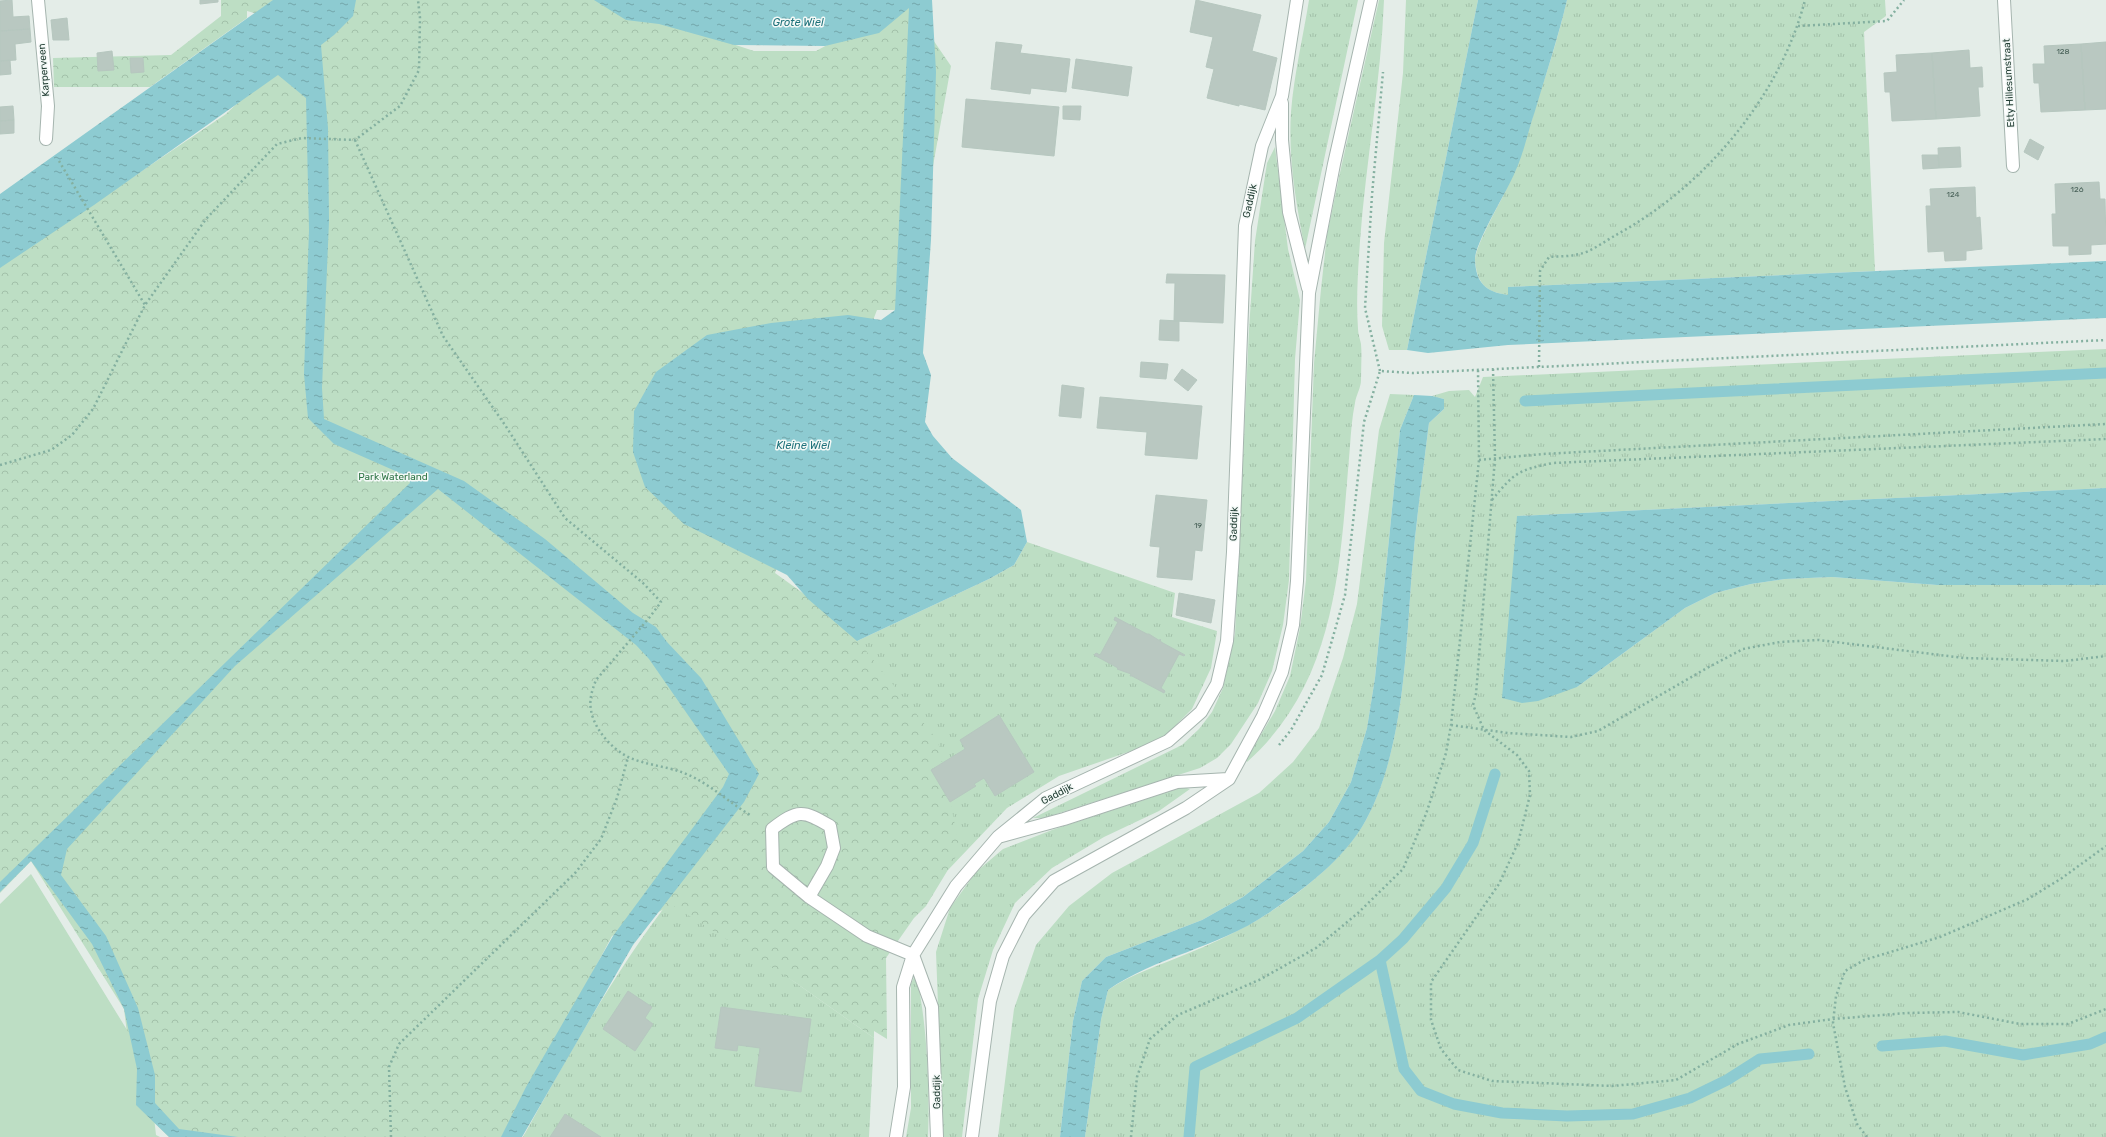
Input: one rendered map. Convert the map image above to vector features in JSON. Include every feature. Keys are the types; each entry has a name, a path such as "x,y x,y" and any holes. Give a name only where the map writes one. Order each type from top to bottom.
{"street":[{"name":"Karperveen","path":"38,0 48,106 46,139"},
{"name":"Gaddijk","path":"1297,0 1282,96 1282,140 1289,212 1309,293"},
{"name":"Gaddijk","path":"972,1137 990,1001 1003,956 1024,915 1054,882 1186,808 1229,779 1263,716 1282,672 1293,625 1297,581 1309,293 1334,164 1371,0"},
{"name":"Etty Hillesumstraat","path":"2004,0 2014,166"},
{"name":"Gaddijk","path":"896,1137 904,1087 903,987 913,955 956,886 998,837 1046,798 1168,741 1201,712 1217,684 1226,641 1233,552 1245,226 1262,146 1282,96"},
{"path":"998,837 1064,819 1177,782 1229,779"},
{"path":"809,897 827,866 834,848 830,826 809,814 789,816 772,829 773,867 809,897 867,936 913,955"},
{"name":"Gaddijk","path":"913,955 932,1007 937,1137"}],"path":[{"path":"0,466 51,450 72,434 93,409 145,305 206,219 277,144 302,138 355,140 400,106 419,70 420,18 418,0"},
{"path":"1539,368 1540,271 1549,257 1580,254 1636,224 1677,194 1720,154 1748,118 1780,66 1798,26 1805,0"},
{"path":"1798,26 1887,21 1904,0"},
{"path":"1278,746 1291,730 1322,675 1345,595 1364,422 1380,371 1365,308 1372,195 1383,70"},
{"path":"46,139 145,305"},
{"path":"355,140 443,336 505,425 565,518 643,583 660,602 650,618 596,680 592,692 591,710 600,730 610,744 628,757 683,773 713,788 743,811"},
{"path":"1380,371 1413,373 1478,369 1539,368 2106,340"},
{"path":"1131,1137 1137,1077 1150,1040 1178,1015 1259,980 1316,948 1358,913 1402,869 1426,814 1446,753 1479,460 1478,369"},
{"path":"1493,369 1495,458 1476,694 1473,705 1484,730 1517,755 1529,771 1530,795 1518,843 1499,884 1432,982 1431,1020 1441,1049 1458,1070 1492,1081 1612,1086 1676,1080 1738,1044 1789,1025 1833,1019 1907,1013 1958,1012 2020,1024 2068,1024 2106,1009"},
{"path":"1479,460 1827,438 2106,424"},
{"path":"1491,500 1510,478 1528,468 1553,463 2106,439"},
{"path":"1450,725 1484,730 1571,737 1598,731 1743,649 1780,642 1819,640 1964,658 2064,661 2106,656"},
{"path":"391,1137 389,1067 399,1044 576,872 601,839 617,798 628,757"},
{"path":"1867,1137 1857,1124 1845,1087 1833,1019 1836,996 1845,971 1864,960 1940,937 2028,899 2062,878 2106,846"}],"green space":[{"name":"Park Waterland","path":"221,0 599,0 754,51 816,51 907,2 951,66 907,310 877,310 775,573 843,622 938,741 960,850 926,906 914,918 886,958 887,1039 874,1031 874,1038 796,983 672,905 612,936 505,1137 169,1137 136,1105 124,1009 31,861 0,893 0,267 226,114 315,29 247,11 247,18 150,87 54,87 53,58 171,55 221,16"},
{"path":"1309,0 1358,0 1305,249 1294,181 1290,129 1294,84"},
{"path":"1379,0 1384,0 1380,61 1363,211 1358,274 1357,318 1361,344 1361,380 1352,419 1343,532 1337,574 1329,616 1317,656 1300,694 1277,730 1247,762 1246,760 1275,711 1290,676 1300,628 1306,580 1314,363 1327,235"},
{"path":"1406,0 1478,0 1407,350 1389,350 1382,326 1384,243 1403,73"},
{"path":"1567,0 1885,0 1886,16 1864,32 1875,271 1508,287 1508,295 1500,294 1488,289 1478,275 1475,260 1476,255 1485,231 1512,177 1522,152 1554,50"},
{"path":"1275,147 1288,249 1300,300 1295,359 1289,580 1283,625 1272,671 1258,703 1231,744 1217,758 1200,768 1044,818 1033,818 1182,745 1199,729 1212,712 1223,688 1235,634 1249,329 1255,241 1267,163"},
{"path":"2106,349 2106,488 1517,516 1577,687 1685,608 1715,593 1751,584 1785,579 1832,577 1937,585 2106,585 2106,1137 1085,1137 1101,1020 1108,990 1137,974 1219,940 1267,914 1295,895 1322,873 1347,847 1366,820 1379,792 1396,731 1405,665 1412,570 1429,423 1444,409 1444,399 1432,396 1449,391 1469,390 1475,397 1483,377"},
{"path":"1390,394 1414,395 1400,430 1375,678 1367,728 1351,782 1329,822 1303,851 1243,897 1202,920 1106,957 1082,981 1073,1021 1060,1137 998,1137 1014,1009 1036,945 1069,906 1112,873 1259,793 1293,762 1319,728 1343,658 1357,604 1379,430"},
{"path":"1027,542 1175,593 1172,617 1217,631 1211,668 1192,709 1160,741 1059,776 1007,808 948,870 857,641 989,579 1014,565"},
{"path":"1183,787 1190,789 1159,811 1104,837 1052,868 1015,903 993,950 978,999 962,1137 943,1137 936,952 950,908 976,872 1003,849 1052,830"},
{"path":"31,874 148,1064 156,1135 160,1137 0,1137 0,904"},
{"path":"673,896 874,1038 869,1137 523,1137 575,1044 612,983"},
{"path":"914,977 917,979 925,1036 929,1099 928,1137 906,1137 911,1108 911,984"}],"water":[{"path":"273,0 356,0 353,16 334,35 321,45 328,128 329,221 322,388 324,419 464,481 545,539 633,613 656,627 667,642 701,678 759,774 744,802 633,945 522,1137 501,1137 526,1087 613,936 723,787 729,774 649,659 636,645 438,489 235,666 67,849 61,875 106,936 138,1008 155,1075 155,1103 179,1129 238,1137 169,1137 136,1105 137,1069 124,1009 92,944 31,861 0,892 0,882 410,483 409,477 334,444 308,418 304,374 309,230 306,98 278,75 94,205 0,268 0,194"},
{"name":"Kleine Wiel","path":"594,0 932,0 936,72 931,240 923,353 931,375 925,422 933,436 952,458 1021,510 1027,542 1014,565 989,579 857,641 808,599 787,575 684,524 645,487 633,452 634,411 656,372 707,335 771,323 848,315 881,320 895,310 909,8 879,33 825,46 734,45 659,24 626,20"},
{"path":"1478,0 1567,0 1556,42 1521,157 1511,180 1485,230 1476,252 1475,260 1477,275 1488,289 1500,294 1508,295 1508,287 2106,261 2106,318 1508,345 1428,353 1407,350"},
{"path":"1414,395 1432,396 1444,399 1444,409 1429,423 1414,552 1405,665 1396,731 1379,792 1366,820 1357,835 1322,873 1295,895 1267,914 1228,936 1146,969 1108,990 1101,1020 1085,1137 1060,1137 1073,1021 1082,981 1106,957 1202,920 1243,897 1303,851 1329,822 1351,782 1367,728 1375,678 1400,430"},
{"path":"2106,488 2106,585 1937,585 1832,577 1785,579 1751,584 1715,593 1685,608 1577,687 1538,701 1522,703 1502,698 1517,516"}],"building":[{"path":"12,0 13,17 29,16 30,29 0,31 0,1"},
{"path":"200,0 218,0 218,2 200,4"},
{"path":"1196,0 1261,15 1252,51 1277,58 1265,110 1239,104 1239,106 1207,98 1214,69 1206,67 1213,37 1190,32"},
{"path":"67,18 69,40 53,40 51,20"},
{"path":"30,29 31,42 15,44 16,60 0,61 0,31"},
{"path":"996,42 1022,45 1020,53 1070,59 1066,92 1031,88 1030,94 991,89"},
{"path":"2106,42 2106,109 2085,110 2081,44"},
{"path":"2081,44 2085,110 2041,112 2039,83 2034,83 2033,64 2045,64 2044,46"},
{"path":"1969,50 1970,68 1982,67 1983,87 1978,87 1980,116 1936,119 1932,53"},
{"path":"112,51 114,70 98,71 97,53"},
{"path":"1932,53 1936,119 1892,121 1890,92 1885,92 1884,73 1897,72 1896,55"},
{"path":"130,58 143,58 144,72 131,73"},
{"path":"1076,59 1132,67 1128,96 1072,88"},
{"path":"10,60 11,74 0,75 0,61"},
{"path":"966,99 1059,107 1054,156 962,147"},
{"path":"13,106 14,120 0,121 0,107"},
{"path":"1063,106 1081,106 1080,120 1063,119"},
{"path":"14,120 14,133 0,134 0,121"},
{"path":"2030,139 2044,147 2038,160 2024,152"},
{"path":"1960,147 1961,167 1939,168 1938,148"},
{"path":"1922,155 1938,155 1939,168 1923,169"},
{"path":"2099,182 2100,199 2105,199 2106,244 2091,245 2091,254 2069,255 2069,246 2053,246 2052,214 2056,214 2055,184"},
{"path":"1975,187 1976,218 1980,217 1982,249 1966,251 1966,260 1945,261 1944,251 1928,252 1926,206 1931,206 1930,189"},
{"path":"1167,274 1225,275 1223,323 1174,321 1175,283 1166,283"},
{"path":"1160,320 1179,321 1179,341 1159,340"},
{"path":"1141,362 1168,364 1166,379 1140,377"},
{"path":"1182,369 1197,380 1188,391 1174,380"},
{"path":"1062,385 1084,388 1081,418 1059,416"},
{"path":"1100,397 1202,406 1197,459 1145,455 1147,432 1097,428"},
{"path":"1156,495 1207,500 1202,551 1195,550 1192,580 1157,577 1160,547 1150,546"},
{"path":"1179,593 1215,600 1211,623 1176,615"},
{"path":"1115,617 1160,641 1160,639 1161,642 1185,655 1179,654 1161,688 1165,691 1164,693 1130,676 1131,674 1117,669 1118,668 1094,655 1096,653 1100,655 1118,622 1114,620"},
{"path":"999,715 1034,772 995,796 984,778 974,784 976,786 950,802 931,770 965,749 960,740"},
{"path":"628,991 652,1007 645,1018 653,1024 635,1051 603,1029"},
{"path":"721,1007 811,1019 801,1092 755,1086 760,1048 738,1045 737,1051 715,1048"},
{"path":"565,1114 601,1137 550,1137"}],"waterway":[{"path":"1525,401 2106,373"},
{"path":"1189,1137 1195,1067 1297,1018 1380,960 1403,939 1446,888 1473,843 1495,774"},
{"path":"1380,960 1404,1069 1421,1091 1454,1104 1502,1113 1567,1116 1633,1114 1690,1098 1727,1080 1760,1059 1809,1054"},
{"path":"1882,1046 1945,1041 2023,1055 2090,1044 2106,1037"}],"water label":[{"name":"Grote Wiel","path":"798,22"}]}
